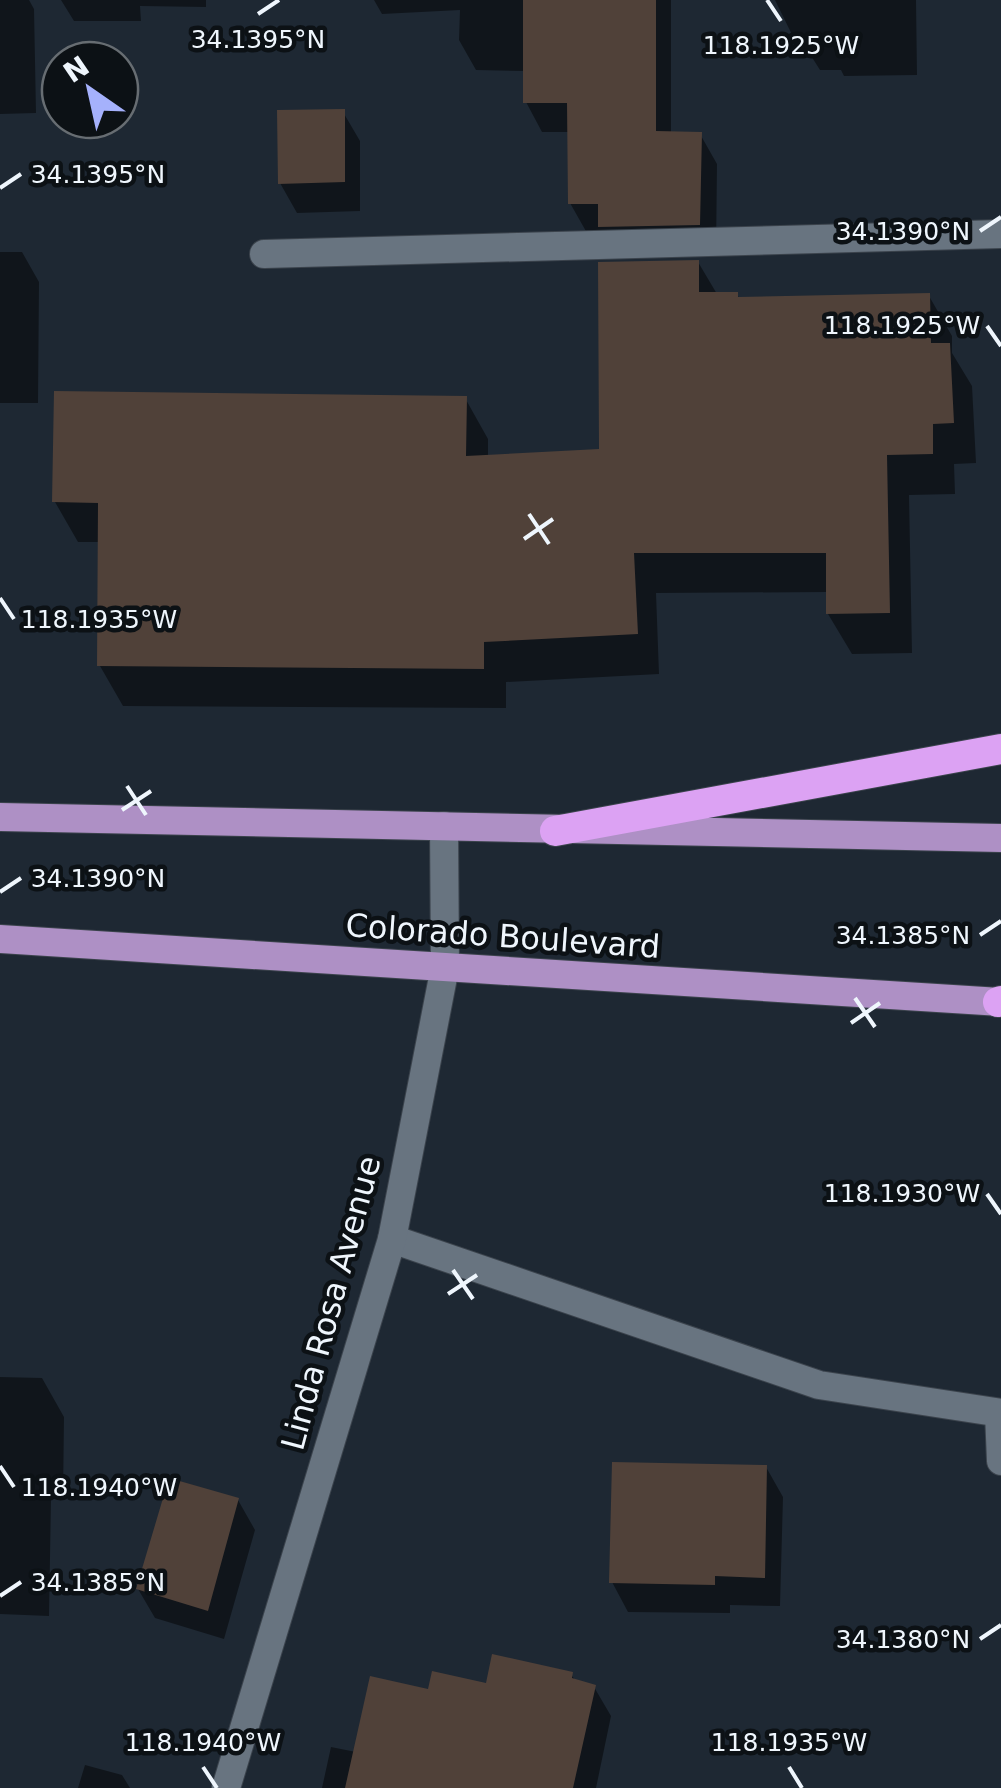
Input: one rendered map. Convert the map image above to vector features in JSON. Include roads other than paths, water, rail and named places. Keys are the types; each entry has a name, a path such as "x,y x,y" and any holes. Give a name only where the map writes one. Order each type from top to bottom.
{"highway":[{"path":"555,831 1001,749"}],"main road":[{"path":"0,818 1001,838"},
{"name":"Colorado Boulevard","path":"0,939 1000,1002"}],"street":[{"path":"264,254 1001,234"},
{"name":"Linda Rosa Avenue","path":"226,1788 392,1239 445,967 444,826"},
{"path":"392,1239 819,1385 1000,1413 1001,1461"}]}
